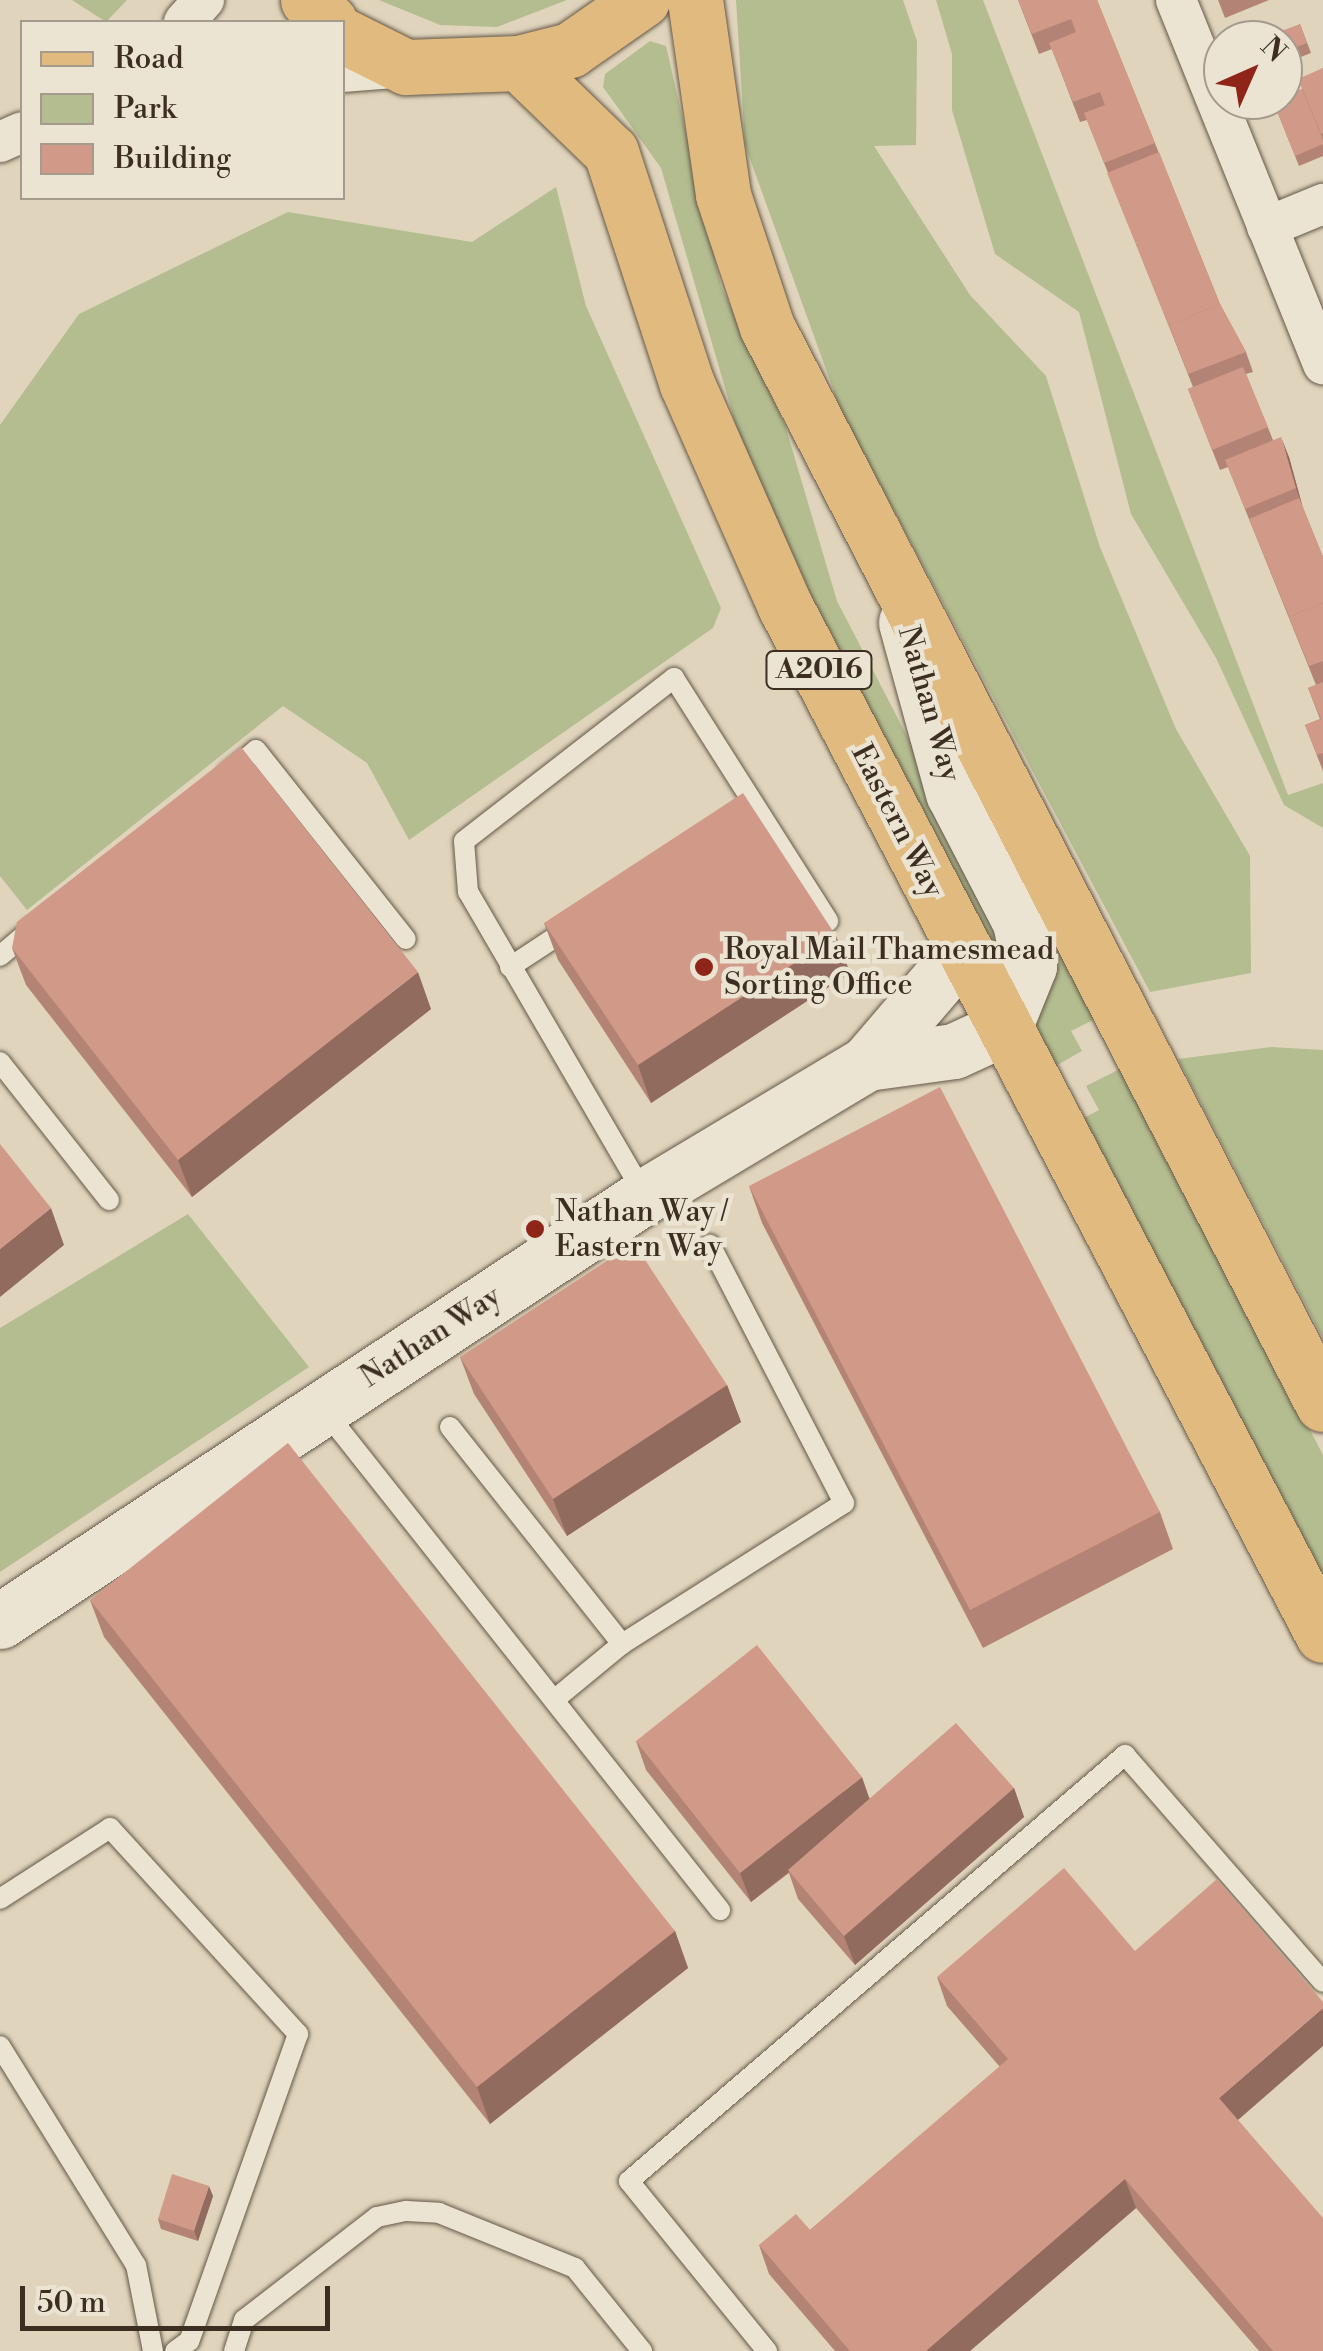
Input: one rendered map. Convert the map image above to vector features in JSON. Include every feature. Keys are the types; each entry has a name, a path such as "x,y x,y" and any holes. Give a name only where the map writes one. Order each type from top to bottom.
{"main road":[{"path":"308,0 328,20"},
{"path":"345,36 406,67 519,63 570,50 642,0"},
{"path":"695,0 712,140 743,262 808,416 1323,1404"},
{"name":"Eastern Way","path":"519,63 610,152 720,467 1004,1028 1323,1635"}],"street":[{"path":"186,20 204,0"},
{"path":"1176,0 1323,364"},
{"path":"345,72 406,67"},
{"path":"1267,227 1323,204"},
{"name":"Nathan Way","path":"867,1063 954,1052 1004,1028 1028,966 1026,941 953,793 894,578"},
{"name":"Nathan Way","path":"0,1621 645,1196 867,1063 964,950"}],"lane":[{"path":"645,1196 468,892 464,841 674,678 828,921"},
{"path":"212,786 256,750 406,939"},
{"path":"510,967 588,915"},
{"path":"0,956 48,916"},
{"path":"0,1062 110,1200"},
{"path":"554,1700 622,1644 844,1503 710,1246"},
{"path":"322,1408 720,1910"},
{"path":"450,1427 622,1644"},
{"path":"767,2351 629,2181 1125,1755 1323,1982"},
{"path":"4,1888 110,1828 298,2034 189,2340 175,2351"},
{"path":"0,2046 136,2265 153,2351"},
{"path":"234,2351 244,2320 377,2217 406,2211 439,2212 575,2268 642,2351"}],"green space":[{"path":"72,0 127,0 108,20"},
{"path":"379,0 567,0 497,27 440,25"},
{"path":"736,0 903,0 917,41 916,145 874,146 970,295 1046,376 1100,547 1176,729 1250,856 1251,973 1150,992 841,411 745,145"},
{"path":"936,0 983,0 1288,795 1323,783 1323,828 1284,805 1216,658 1131,514 1079,312 995,254 952,110 952,54"},
{"path":"650,41 666,46 721,286 785,425 837,601 1003,921 1000,968 793,572 739,436 661,168 603,87 605,74"},
{"path":"556,187 586,306 721,608 713,628 409,840 367,763 283,706 27,910 0,876 0,425 79,314 288,212 472,242"},
{"path":"1059,951 1095,1019 1071,1031 1082,1051 1052,1068 1030,1015 1046,959"},
{"path":"1271,1047 1323,1050 1323,1338 1178,1059"},
{"path":"1120,1069 1323,1455 1323,1577 1080,1120 1099,1110 1086,1086"},
{"path":"188,1214 309,1367 0,1572 0,1328"}],"building":[{"path":"1018,0 1097,0 1155,143 1104,163 1084,113 1105,105 1100,92 1073,102 1049,43 1076,32 1071,19 1032,34"},
{"path":"1323,68 1321,134 1303,91 1303,77"},
{"path":"1303,91 1323,144 1295,156 1281,120 1303,120"},
{"path":"1159,152 1220,304 1169,325 1172,334 1107,173"},
{"path":"1220,304 1246,352 1188,374 1169,325"},
{"path":"1243,367 1268,427 1212,450 1188,389"},
{"path":"1281,437 1296,488 1245,509 1225,460"},
{"path":"1299,498 1323,557 1323,603 1289,617 1249,519"},
{"path":"1323,603 1323,661 1309,666 1289,617"},
{"path":"1323,682 1323,753 1317,755 1305,725 1321,719 1308,688"},
{"path":"241,747 418,972 178,1160 12,948 17,922"},
{"name":"Royal Mail Thamesmead Sorting Office","path":"743,793 836,936 638,1065 544,923"},
{"path":"940,1087 1160,1512 970,1610 749,1186"},
{"path":"0,1144 51,1208 0,1249"},
{"path":"634,1243 727,1385 553,1499 460,1357"},
{"path":"288,1443 675,1931 477,2087 90,1600"},
{"path":"757,1645 862,1777 740,1873 636,1741"},
{"path":"956,1723 1014,1788 844,1936 788,1870"},
{"path":"1064,1868 1135,1951 1217,1879 1323,2002 1323,2008 1219,2098 1323,2218 1323,2351 1273,2351 1125,2179 926,2351 850,2351 759,2245 796,2214 810,2230 1008,2059 937,1977"},
{"path":"172,2174 209,2186 194,2231 158,2219"}],"place":[{"name":"Royal Mail Thamesmead Sorting Office","path":"704,967"},
{"name":"Nathan Way / Eastern Way","path":"535,1229"}]}
